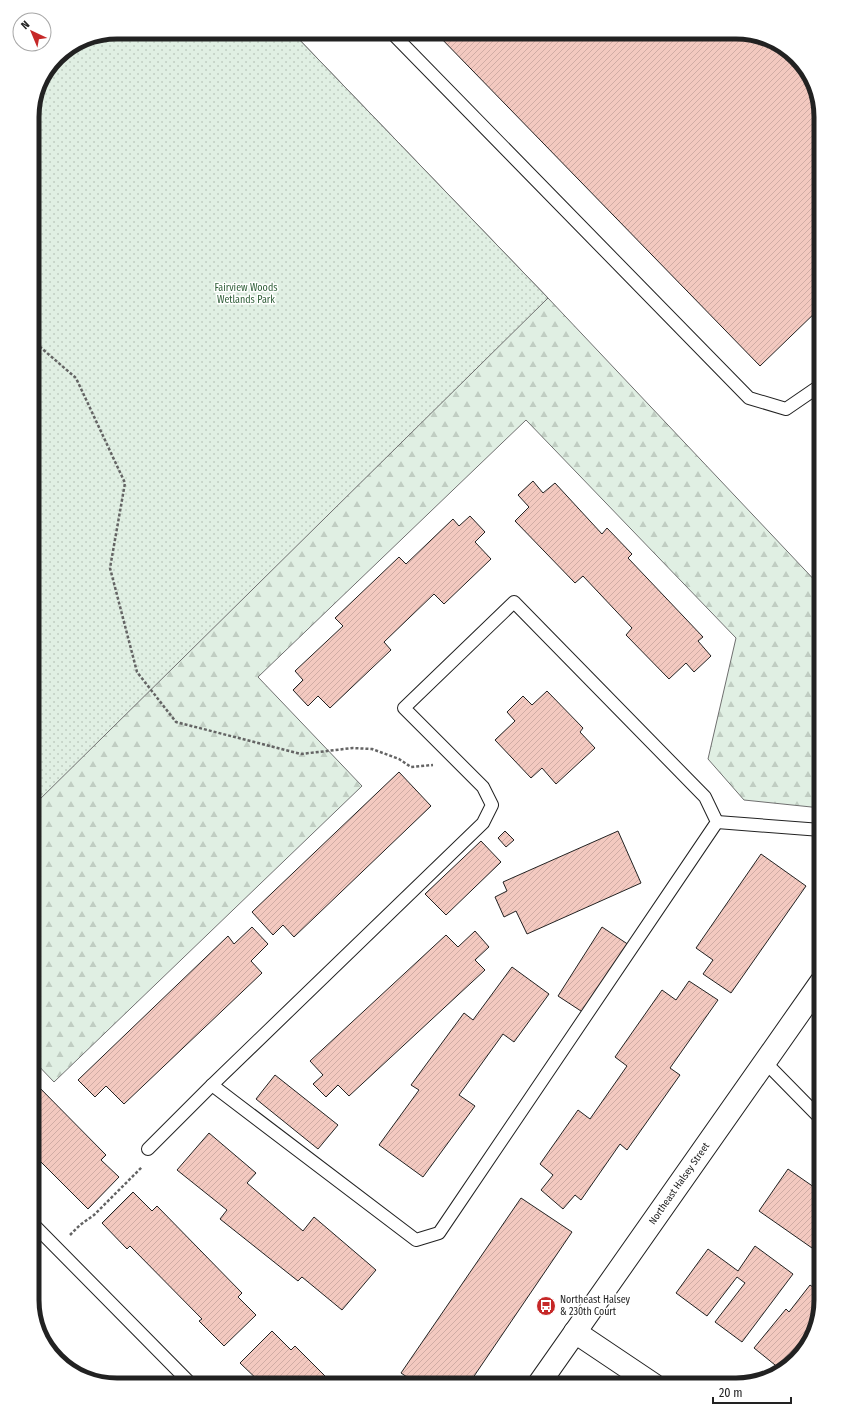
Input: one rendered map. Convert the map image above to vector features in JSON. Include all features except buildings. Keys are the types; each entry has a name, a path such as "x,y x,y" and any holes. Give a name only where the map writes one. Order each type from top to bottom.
{"main road":[{"name":"Northeast Halsey Street","path":"543,1378 814,992"},
{"path":"575,1332 644,1378"}],"lane":[{"path":"398,39 749,398 786,409 814,390"},
{"path":"148,1150 212,1085 483,823 492,805 483,788 404,708 514,602 705,797 717,822"},
{"path":"717,822 814,829"},
{"path":"212,1085 416,1240 440,1233 717,822"},
{"path":"765,1062 814,1112"},
{"path":"39,1230 185,1378"}],"path":[{"path":"39,346 76,378 125,483 110,568 136,672 176,722 301,754 353,748 372,749 399,759 411,767 432,766 450,754"},
{"path":"57,1248 80,1225 94,1215 146,1163 148,1150"}],"green space":[{"path":"116,39 299,39 548,298 814,580 814,807 744,800 708,759 736,638 526,420 258,677 362,786 54,1082 39,1066 40,101 47,82 58,65 73,52 96,42"},
{"name":"Fairview Woods Wetlands Park","path":"116,39 299,39 548,298 39,800 39,111 40,101 47,82 58,65 65,58 78,49 92,43"}],"place":[{"name":"Northeast Halsey & 230th Court","path":"546,1306"}]}
